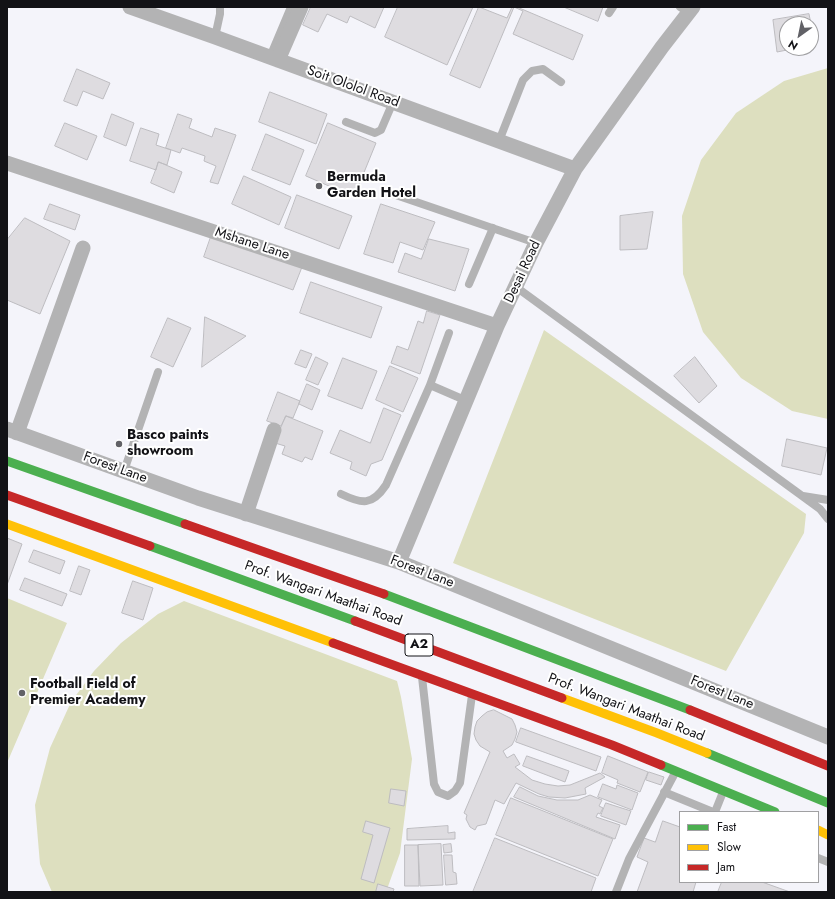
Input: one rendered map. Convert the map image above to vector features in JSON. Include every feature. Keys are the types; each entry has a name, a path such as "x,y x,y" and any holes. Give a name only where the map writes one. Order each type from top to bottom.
{"main road":[{"name":"Prof. Wangari Maathai Road","path":"7,461 395,598 677,705 828,766"},
{"name":"Prof. Wangari Maathai Road","path":"7,495 329,611 642,727 828,803"},
{"path":"7,524 612,745 773,811"},
{"path":"819,830 828,835"}],"street":[{"name":"Soit Ololol Road","path":"130,7 147,10 274,59 576,169"},
{"path":"274,59 301,7"},
{"name":"Desai Road","path":"399,562 497,326 536,243 576,169 687,9"},
{"name":"Mshane Lane","path":"7,163 497,326"},
{"path":"12,431 83,248"},
{"path":"246,514 274,430"},
{"name":"Forest Lane","path":"12,431 198,498 399,562 828,737"}],"lane":[{"path":"215,37 220,7"},
{"path":"274,59 291,7"},
{"path":"499,141 523,80 532,71 543,69 561,82"},
{"path":"346,122 375,133 381,130 393,102"},
{"path":"387,192 536,243"},
{"path":"469,284 493,228"},
{"path":"516,287 820,510 828,519"},
{"path":"341,494 357,501 370,501 380,495 386,485 430,386 449,333"},
{"path":"124,471 158,372"},
{"path":"430,386 467,401"},
{"path":"801,496 828,500"},
{"path":"422,676 434,784 438,792 448,796 460,783 472,694"},
{"path":"616,892 629,859 676,772"},
{"path":"714,811 724,790"},
{"path":"664,792 712,811"}],"green space":[{"path":"828,68 828,419 792,411 741,378 703,332 683,274 682,216 701,160 736,113 784,81"},
{"path":"544,330 806,514 804,533 726,671 453,563"},
{"name":"Football Field of Premier Academy","path":"7,598 67,623 7,763"},
{"path":"184,601 397,681 412,759 400,853 386,892 52,892 40,864 35,805 50,748 71,702 94,671 121,643 158,614"}],"building":[{"path":"311,7 384,7 375,28 350,16 347,23 327,14 318,32 303,25"},
{"path":"398,7 473,7 447,65 385,37"},
{"path":"479,7 507,18 512,7 514,7 480,88 450,75"},
{"path":"514,7 583,35 573,60 513,34 523,11"},
{"path":"564,7 603,7 598,21"},
{"path":"809,14 809,16 797,16"},
{"path":"779,19 779,52 777,52 773,20"},
{"path":"77,69 110,83 103,99 83,91 77,106 64,101"},
{"path":"270,92 327,114 316,144 259,122"},
{"path":"112,114 134,123 126,146 104,137"},
{"path":"178,114 192,119 189,128 212,137 215,128 236,135 218,184 210,182 216,166 204,161 205,156 182,148 180,153 166,148"},
{"path":"65,123 97,136 87,160 55,146"},
{"path":"328,123 376,143 354,197 306,176"},
{"path":"141,128 159,134 156,145 171,150 167,165 158,162 156,170 130,161"},
{"path":"266,134 304,150 290,185 252,170"},
{"path":"159,162 182,172 174,193 151,183"},
{"path":"244,176 291,197 279,225 232,204"},
{"path":"297,195 352,216 339,249 285,228"},
{"path":"50,204 80,215 75,230 44,219"},
{"path":"381,204 435,222 423,250 400,242 393,263 364,254"},
{"path":"653,212 647,249 620,250 620,216"},
{"path":"25,218 70,241 40,314 7,300 7,240"},
{"path":"212,234 302,267 293,290 204,257"},
{"path":"429,239 469,249 455,291 398,272 405,253 421,259"},
{"path":"311,282 382,307 371,338 300,313"},
{"path":"427,311 440,315 420,374 391,363 397,346 408,350 418,321 423,323"},
{"path":"205,317 246,336 202,367"},
{"path":"168,318 191,328 173,367 151,357"},
{"path":"301,350 312,354 306,368 295,364"},
{"path":"316,357 328,363 318,385 306,380"},
{"path":"695,357 717,386 699,403 674,376"},
{"path":"343,358 377,371 362,409 328,396"},
{"path":"390,366 418,378 403,412 376,400"},
{"path":"307,384 320,390 312,410 299,404"},
{"path":"278,392 300,401 293,418 286,416 281,426 267,421"},
{"path":"384,408 401,415 382,460 371,464 366,476 350,469 352,462 330,453 340,430 370,443"},
{"path":"286,416 323,431 312,460 305,457 302,462 282,454 285,446 275,443"},
{"path":"787,439 827,448 821,475 782,466"},
{"path":"7,538 22,544 7,585"},
{"path":"34,550 65,561 60,574 29,562"},
{"path":"79,566 90,570 81,595 70,591"},
{"path":"25,578 67,594 62,606 20,590"},
{"path":"133,581 153,588 143,620 122,613"},
{"path":"494,710 512,719 517,732 512,745 503,751 507,758 514,754 520,764 515,767 532,780 558,786 570,785 600,773 605,777 585,788 586,794 565,798 549,797 539,794 516,783 504,804 495,800 486,824 477,826 475,830 470,827 466,819 467,815 464,813 490,752 480,746 476,740 474,734 475,727 477,721 482,716 487,712"},
{"path":"521,728 601,757 596,771 516,742"},
{"path":"527,756 569,771 565,782 523,766"},
{"path":"608,756 648,772 640,792 617,783 618,780 602,773"},
{"path":"649,772 664,777 661,785 646,780"},
{"path":"603,784 616,789 617,785 638,793 632,810 598,797"},
{"path":"520,787 538,796 557,800 578,800 590,795 602,800 599,806 603,808 600,814 598,813 596,817 620,825 615,839 514,797"},
{"path":"391,789 406,791 404,806 389,803"},
{"path":"511,798 613,839 598,876 496,835"},
{"path":"606,803 631,811 626,825 601,816"},
{"path":"366,821 390,828 374,883 361,879 373,835 363,832"},
{"path":"663,821 679,827 679,883 696,883 693,892 637,892 648,862 637,857 644,838 655,842"},
{"path":"448,826 448,833 455,832 455,839 407,840 407,829"},
{"path":"495,838 596,878 591,892 473,892"},
{"path":"441,844 443,885 420,886 418,845"},
{"path":"451,844 452,852 444,853 443,845"},
{"path":"405,845 418,845 419,886 405,886"},
{"path":"444,855 452,855 453,872 456,873 457,884 446,885"},
{"path":"722,883 765,883 790,892 718,892"},
{"path":"378,884 394,889 393,892 376,892"}],"traffic: fast":[{"path":"7,461 185,524"},
{"path":"150,546 355,621"},
{"path":"384,594 690,710"},
{"path":"707,753 828,803"},
{"path":"661,765 773,811"}],"traffic: slow":[{"path":"7,524 333,643"},
{"path":"562,698 707,753"},
{"path":"819,830 828,835"}],"traffic: jam":[{"path":"7,495 150,546"},
{"path":"185,524 384,594"},
{"path":"355,621 562,698"},
{"path":"333,643 612,745 661,765"},
{"path":"690,710 828,766"}],"place":[{"name":"Bermuda Garden Hotel","path":"319,186"},
{"name":"Basco paints showroom","path":"119,444"},
{"name":"Football Field of Premier Academy","path":"22,693"}]}
